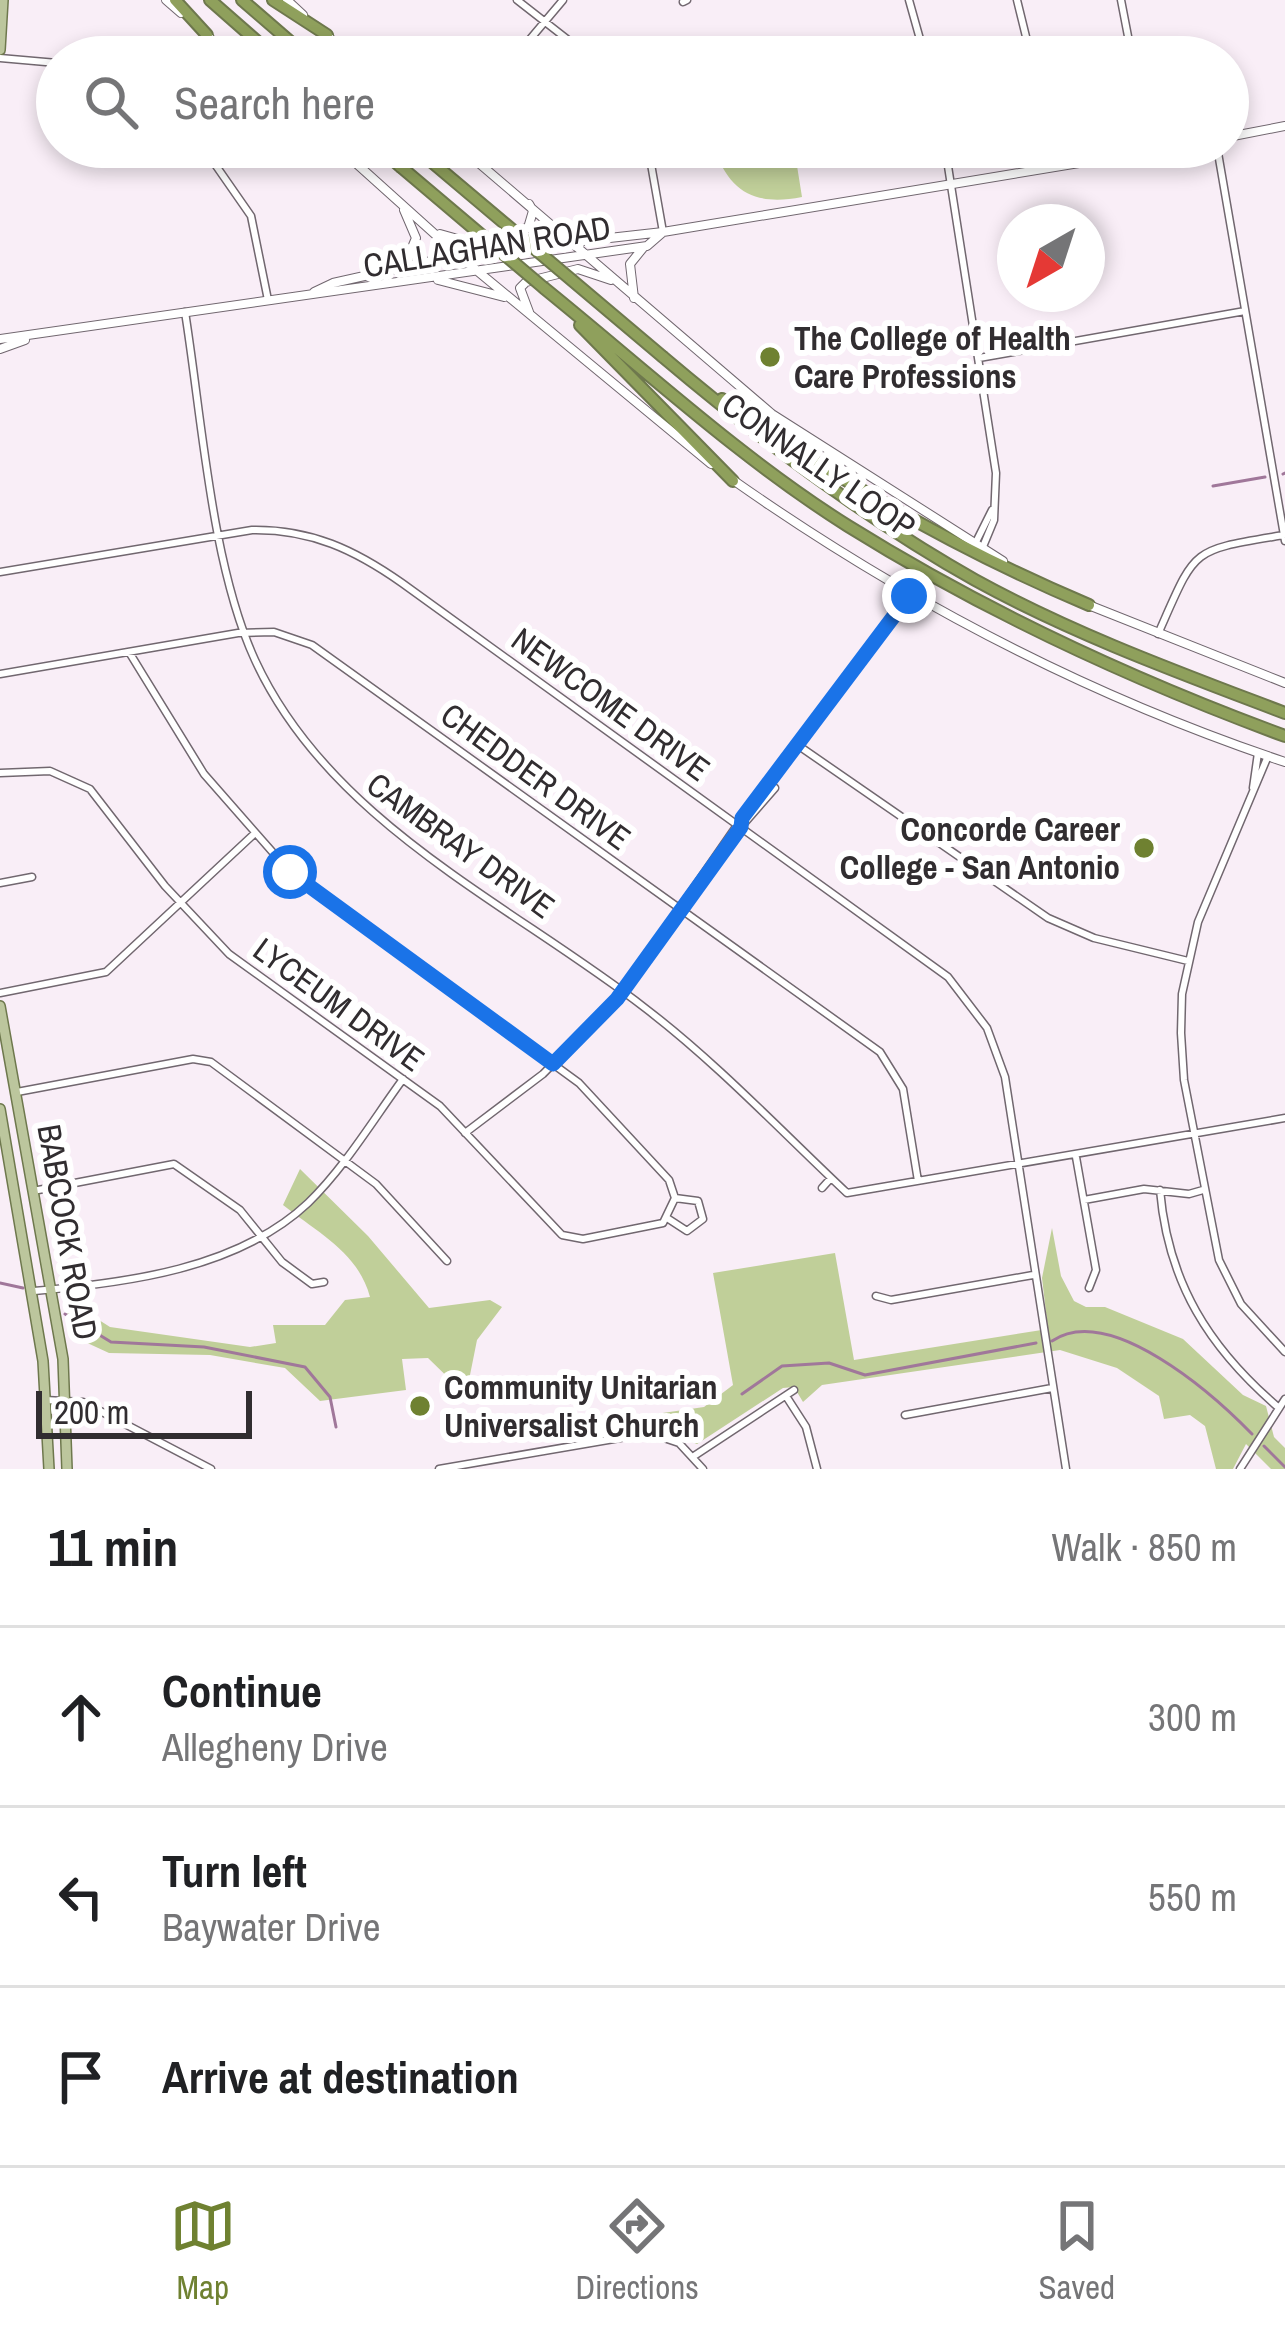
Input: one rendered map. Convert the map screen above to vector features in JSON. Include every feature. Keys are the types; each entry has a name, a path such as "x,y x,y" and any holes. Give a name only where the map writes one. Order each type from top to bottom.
{"highway":[{"path":"170,0 207,35"},
{"path":"210,0 251,36"},
{"path":"242,0 284,36"},
{"path":"273,0 327,35"},
{"name":"CONNALLY LOOP","path":"402,168 631,358 845,524 958,590 1151,686 1285,736"},
{"name":"CONNALLY LOOP","path":"439,168 663,357 800,465 978,581 1129,653 1285,711"},
{"path":"544,288 733,481"},
{"path":"663,357 815,464 995,566 1089,605"}],"main road":[{"path":"0,54 3,0"},
{"path":"286,0 327,35"},
{"path":"1249,133 1285,127"},
{"path":"362,168 533,319 733,481 909,596 1060,674 1285,762"},
{"path":"488,168 638,304 798,433 978,547 1089,605 1285,683"},
{"name":"CALLAGHAN ROAD","path":"0,339 27,339 314,292 458,255 663,232 1057,168"},
{"path":"428,228 465,241 528,228 533,211 515,189"},
{"path":"401,203 416,238 403,268"},
{"name":"CALLAGHAN ROAD","path":"314,292 337,294 647,246 663,232"},
{"path":"638,304 628,273 633,257 647,246"},
{"path":"533,319 521,295 526,282 578,269 617,284"},
{"path":"430,279 473,285 515,303"},
{"name":"CALLAGHAN ROAD","path":"0,350 27,339"},
{"name":"BABCOCK ROAD","path":"0,1006 50,1290 64,1398 67,1469"},
{"name":"BABCOCK ROAD","path":"0,1109 34,1291 49,1469"},
{"path":"10,1167 28,1163"}],"street":[{"path":"517,0 562,36"},
{"path":"532,36 563,0"},
{"path":"909,0 919,36"},
{"path":"1017,0 1025,36"},
{"path":"1121,0 1128,36"},
{"path":"0,54 36,60"},
{"path":"218,168 251,216 268,300"},
{"path":"652,168 663,232"},
{"path":"948,168 996,473 994,520 978,547"},
{"path":"1158,634 1187,567 1199,552 1284,538 1221,168"},
{"name":"CAMBRAY DRIVE","path":"184,311 220,534 244,633 283,712 346,792 622,992 831,1178"},
{"path":"979,358 1245,311"},
{"name":"NEWCOME DRIVE","path":"0,572 220,534 292,532 333,542 370,560 932,964 964,994 998,1049 1066,1469"},
{"path":"466,1133 553,1064 622,992 909,596"},
{"name":"CHEDDER DRIVE","path":"0,674 244,633 274,632 312,645 887,1060 903,1089 918,1180"},
{"path":"128,652 204,774 253,835 307,886 579,1083 669,1180 674,1202 667,1218"},
{"path":"799,746 957,860 1048,918 1094,938 1188,961"},
{"path":"1263,755 1202,911 1188,961 1180,1033 1211,1237 1228,1282 1254,1322 1285,1352"},
{"name":"LYCEUM DRIVE","path":"0,773 50,771 90,789 182,902 242,964 404,1079 466,1133 562,1235 606,1236 658,1226 667,1218 682,1230 694,1229 704,1210 690,1197 674,1202"},
{"path":"0,993 106,972 253,835"},
{"path":"951,869 957,860"},
{"path":"0,884 32,877"},
{"path":"17,1092 200,1059 390,1197 447,1261"},
{"path":"34,1291 208,1260 262,1237 311,1200 404,1079"},
{"path":"822,1188 831,1178 847,1193 1285,1118"},
{"path":"1076,1156 1096,1270 1089,1288"},
{"path":"33,1191 174,1163 240,1210 296,1274 312,1284 324,1282"},
{"path":"1084,1200 1160,1190 1203,1190"},
{"path":"1160,1190 1167,1244 1193,1312 1233,1365 1279,1408"},
{"path":"876,1296 891,1300 1033,1275"},
{"path":"905,1415 1052,1388"},
{"path":"694,1456 794,1390"},
{"path":"785,1396 806,1427 817,1469"},
{"path":"45,1400 83,1402 211,1469"},
{"path":"1240,1469 1285,1400"},
{"path":"439,1469 649,1433 671,1438 703,1469"}],"green space":[{"path":"723,168 797,168 802,197 758,197 746,193"},
{"path":"300,1169 368,1236 429,1308 490,1300 502,1307 477,1340 466,1395 428,1358 402,1359 406,1390 320,1401 285,1368 210,1355 109,1353 70,1335 66,1299 110,1327 250,1347 276,1343 273,1325 325,1325 345,1300 370,1297 346,1255 283,1205"},
{"path":"1052,1228 1061,1276 1074,1301 1086,1307 1105,1307 1183,1339 1243,1395 1266,1406 1274,1437 1285,1448 1285,1469 1271,1469 1246,1444 1233,1469 1216,1469 1205,1426 1190,1415 1164,1419 1159,1396 1117,1368 1060,1350 822,1385 803,1402 794,1387 783,1388 697,1444 657,1428 631,1432 628,1418 704,1407 733,1385 713,1273 835,1253 854,1360 1048,1329 1042,1278"}],"waterway":[{"path":"1213,486 1265,477"},
{"path":"0,1283 23,1288"},
{"path":"65,1314 111,1342 204,1347 305,1367 330,1397 336,1427"},
{"path":"1052,1341 1076,1332 1131,1343 1187,1377 1252,1434"},
{"path":"742,1394 782,1366 829,1363 865,1375 1036,1343"},
{"path":"1264,1446 1285,1467"}],"place":[{"name":"The College of Health Care Professions","path":"770,357"},
{"name":"Concorde Career College - San Antonio","path":"1144,848"},
{"name":"Community Unitarian Universalist Church","path":"420,1406"}],"route":[{"path":"290,872 553,1064 617,999 741,827 742,818 909,596"}]}
